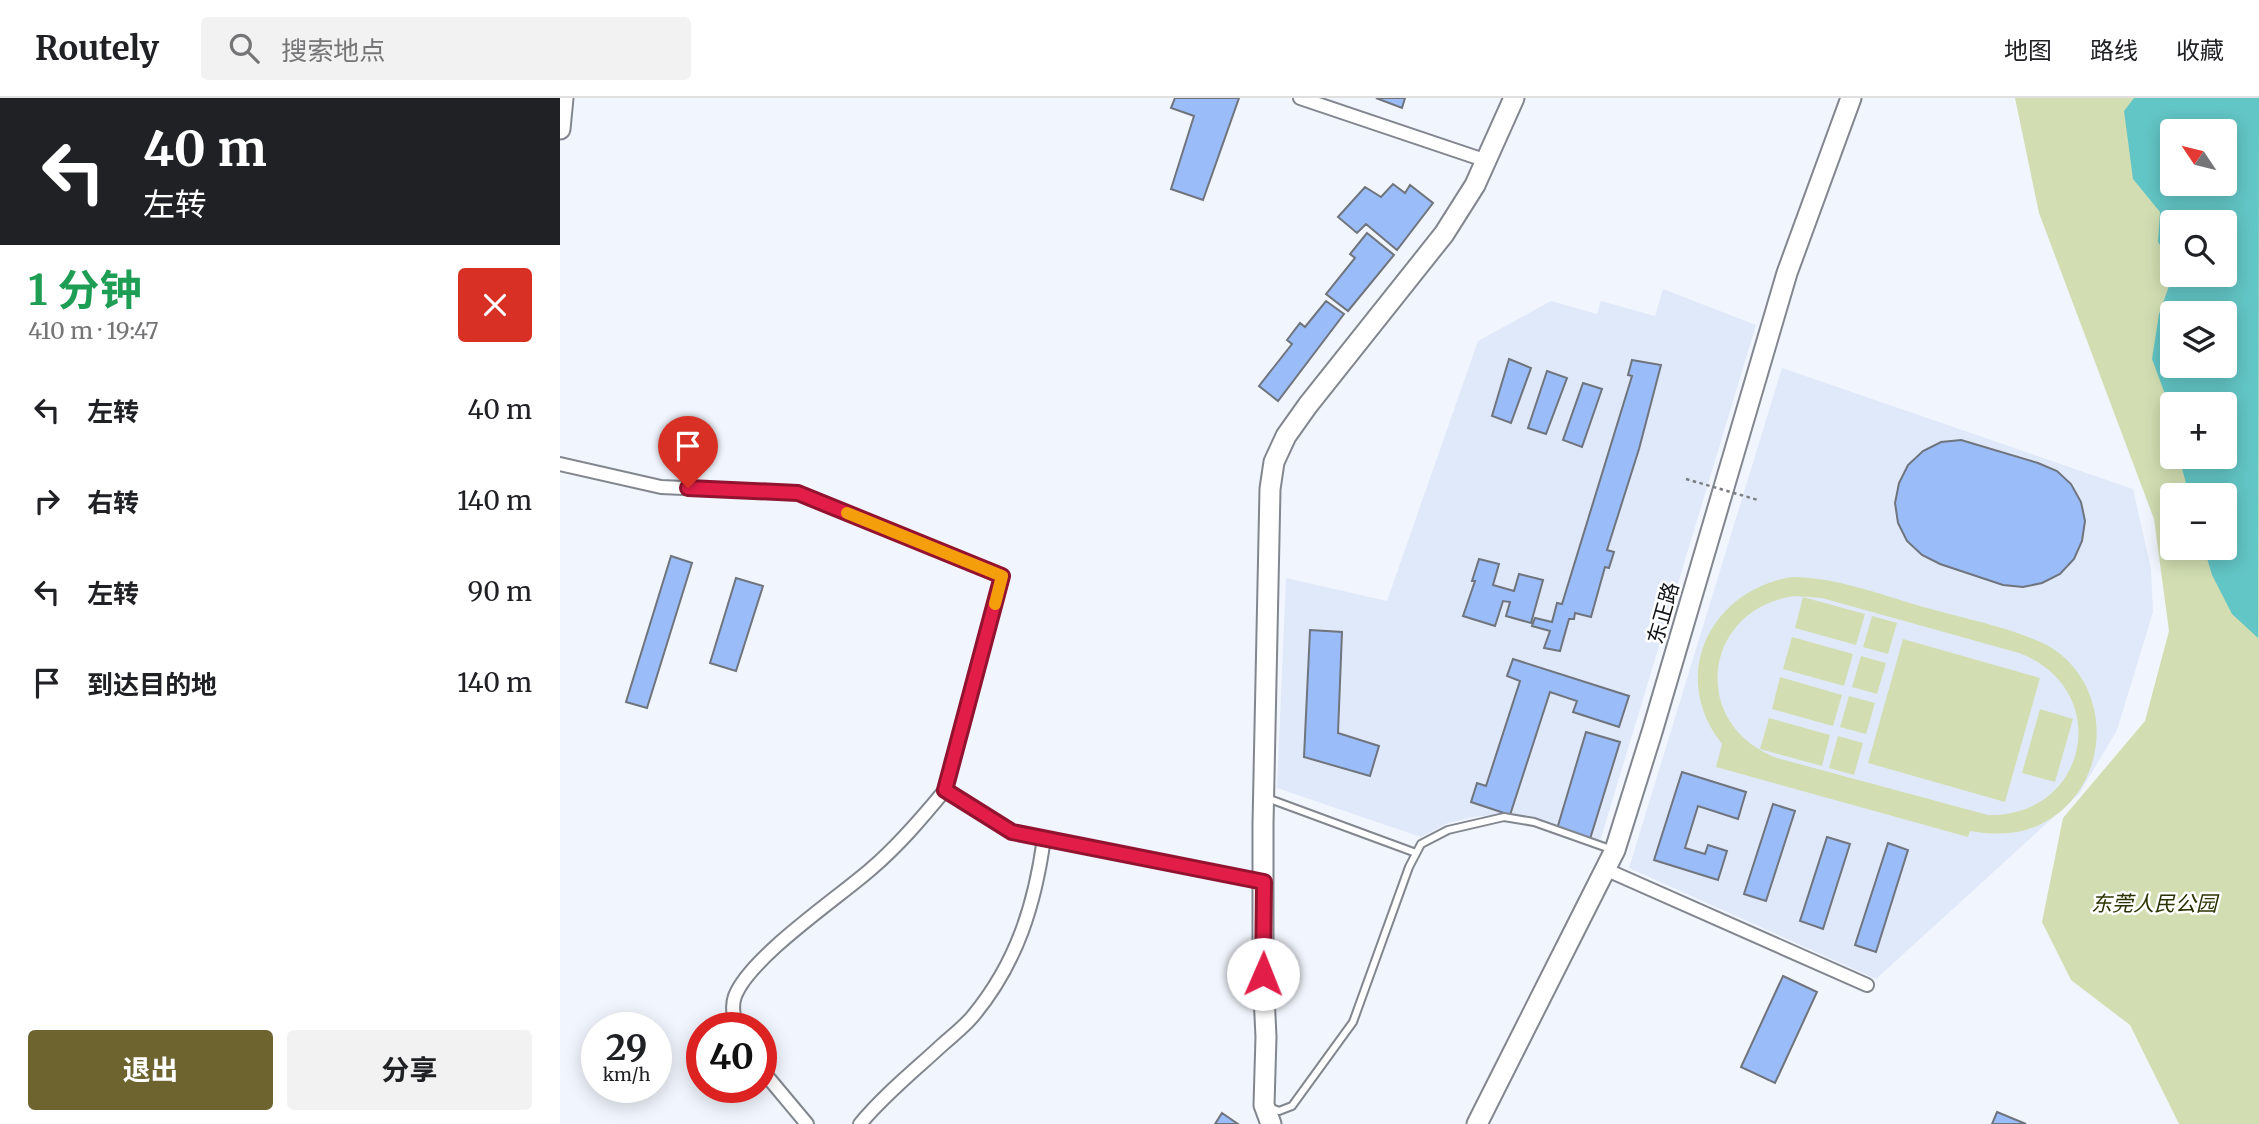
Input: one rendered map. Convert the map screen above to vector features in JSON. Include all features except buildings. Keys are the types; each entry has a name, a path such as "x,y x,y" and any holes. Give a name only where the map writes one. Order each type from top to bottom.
{"street":[{"path":"560,129 563,98"},
{"path":"1300,98 1487,161"},
{"path":"1271,1124 1264,1105 1266,1037 1263,974 1263,797 1270,489 1274,462 1286,436 1308,405 1444,234 1475,185 1514,98"},
{"name":"东正路","path":"1477,1124 1615,850 1787,273 1851,98"},
{"path":"560,464 661,487 798,493 1002,576 945,790 914,827 872,868 769,953 746,977 734,997 732,1012"},
{"path":"945,790 1012,832 1264,882"},
{"path":"860,1124 878,1102 973,1016 1001,975 1026,926 1036,891 1044,838"},
{"path":"1606,870 1867,985"},
{"path":"777,1088 807,1124"}],"lane":[{"path":"1263,797 1416,853"},
{"path":"1264,1105 1279,1111 1292,1106 1353,1022 1409,867 1421,844 1448,830 1504,817 1534,822 1615,850"}],"path":[{"path":"1686,479 1758,500"}],"shaded area":[{"path":"1663,289 1756,325 1598,848 1505,814 1448,823 1421,837 1277,788 1286,578 1387,601 1478,341 1551,301 1597,314 1601,301 1655,316"},
{"path":"1782,368 2133,489 2151,569 2153,612 2117,730 2079,794 1876,979 1629,868"}],"green space":[{"name":"东莞人民公园","path":"2015,98 2259,98 2259,1124 2179,1124 2130,1025 2071,980 2042,922 2063,818 2145,721 2169,631 2154,519 2039,213"},
{"path":"1792,577 1845,584 2012,631 2054,650 2068,661 2083,681 2093,704 2097,728 2095,752 2088,775 2076,795 2059,813 2037,826 2004,833 1970,831 1968,837 1716,767 1722,744 1706,718 1699,691 1699,665 1706,640 1720,618 1739,599 1763,585","holes":["1794,596 1822,598 2019,653 2049,670 2068,694 2078,721 2077,748 2067,774 2049,796 2022,810 1988,815 1777,758 1749,742 1730,721 1719,696 1718,670 1725,645 1740,623 1763,606"]},
{"path":"1803,597 1865,614 1856,645 1795,628"},
{"path":"1872,616 1897,623 1888,654 1863,647"},
{"path":"1792,637 1853,654 1844,686 1783,669"},
{"path":"1903,639 2040,678 2005,802 1868,763"},
{"path":"1861,656 1886,663 1877,694 1852,687"},
{"path":"1780,677 1842,695 1833,726 1772,709"},
{"path":"1849,696 1875,703 1866,734 1840,727"},
{"path":"2040,709 2073,719 2055,782 2022,773"},
{"path":"1769,718 1830,735 1822,766 1760,749"},
{"path":"1838,736 1863,743 1854,775 1829,768"}],"water":[{"path":"2134,98 2259,98 2258,638 2232,614 2212,575 2208,560 2237,560 2237,483 2186,483 2182,469 2237,469 2237,392 2164,392 2152,359 2160,311 2160,378 2237,378 2237,301 2164,301 2169,287 2237,287 2237,210 2160,212 2133,179 2124,111"},
{"path":"2160,212 2160,245 2158,242"}],"slow traffic":[{"path":"847,513 1002,576 995,604"}],"route":[{"path":"688,488 798,493 1002,576 945,790 1012,832 1264,882 1263,974"}]}
